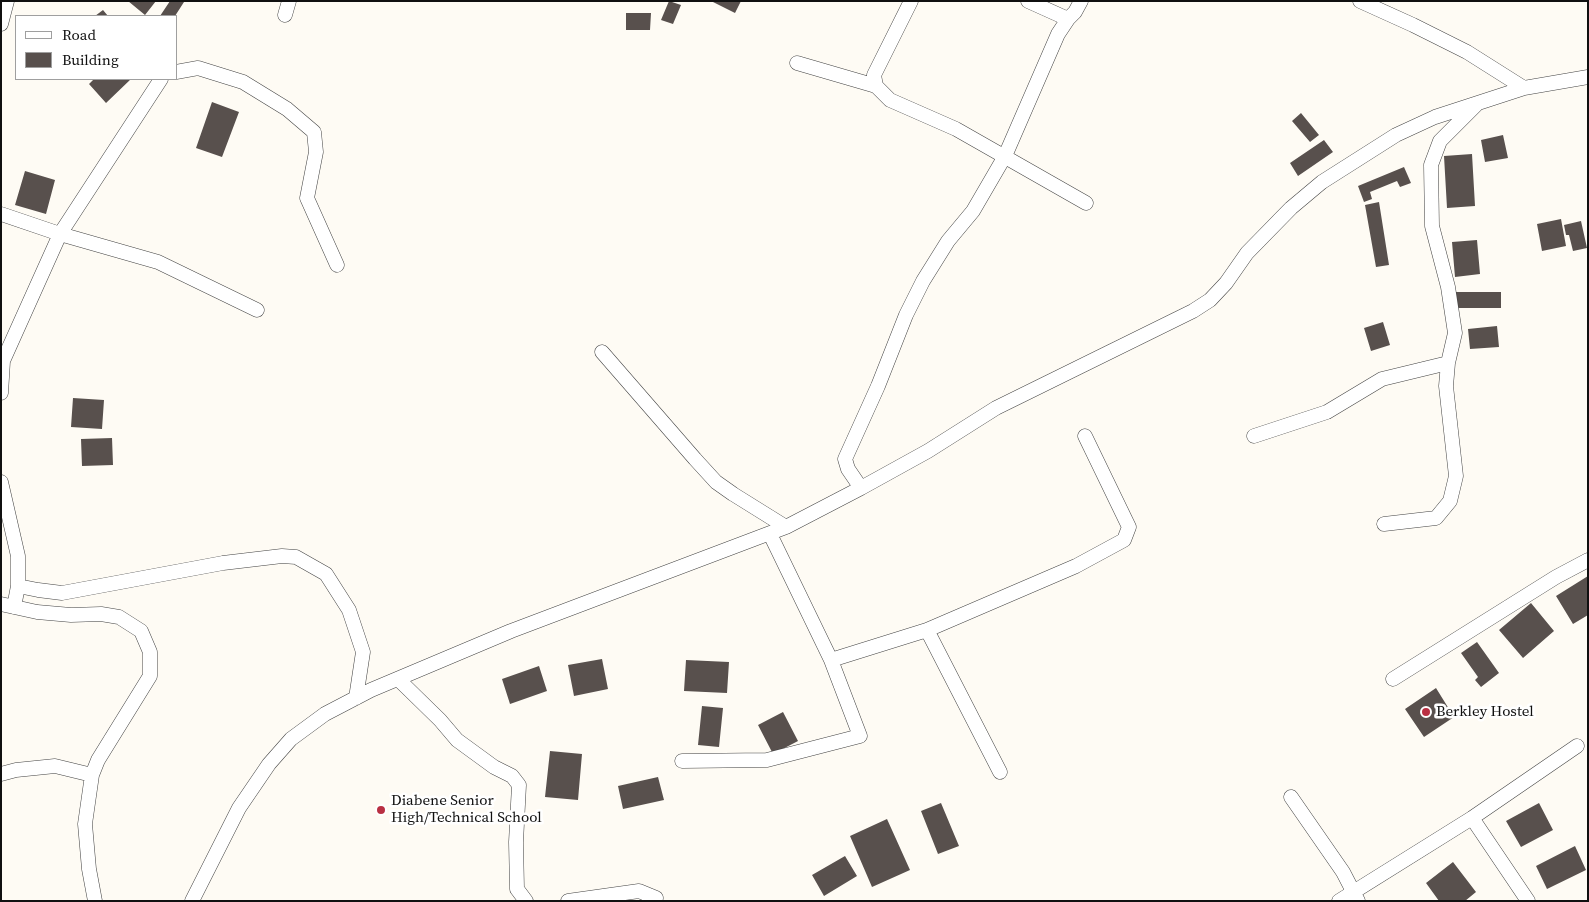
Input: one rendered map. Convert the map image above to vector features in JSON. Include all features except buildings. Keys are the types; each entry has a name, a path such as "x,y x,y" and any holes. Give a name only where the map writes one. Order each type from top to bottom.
{"street":[{"path":"1,24 7,1"},
{"path":"285,15 289,1"},
{"path":"876,86 874,75 911,1"},
{"path":"1028,1 1068,19"},
{"path":"861,488 848,470 845,459 878,386 906,315 923,280 948,241 973,211 1006,156 1058,34 1081,1"},
{"path":"1360,1 1467,52 1524,88"},
{"path":"797,63 876,86 890,100 956,129 1086,203"},
{"path":"178,72 198,68 243,82 286,110 314,132 316,152 307,198 337,265"},
{"path":"192,901 239,808 269,764 291,739 325,714 398,679 586,602 786,527 928,451 996,408 1193,311 1210,300 1226,283 1247,253 1291,208 1322,182 1396,135 1435,117 1524,88 1588,77"},
{"path":"1,393 3,361 60,234 160,80"},
{"path":"1384,524 1436,518 1450,501 1456,476 1446,386 1448,363 1455,332 1448,287 1432,226 1431,165 1440,141 1478,102"},
{"path":"1,214 60,234 158,262 257,310"},
{"path":"602,352 694,460 716,482 786,527"},
{"path":"1254,436 1327,412 1382,379 1448,363"},
{"path":"831,660 927,630 1076,566 1124,540 1129,527 1084,436"},
{"path":"1,482 18,556 18,586 8,606 37,612 71,615 101,614 119,617 141,631 150,652 150,676 98,760 92,776 84,824 95,901"},
{"path":"682,761 767,760 860,736 831,660 770,534"},
{"path":"18,586 62,593 222,563 282,556 296,558 326,574 349,610 363,652 356,698"},
{"path":"1393,679 1556,577 1588,560"},
{"path":"927,630 1000,772"},
{"path":"398,679 440,720 457,740 494,767 512,776 519,785 516,842 517,889 526,901"},
{"path":"1339,901 1356,896 1577,746"},
{"path":"1,774 16,770 54,766 92,776"},
{"path":"1291,798 1343,872 1356,896"},
{"path":"1472,818 1528,901"},
{"path":"568,901 639,892 656,898"}],"place":[{"name":"Berkley Hostel","path":"1426,712"},
{"name":"Diabene Senior High/Technical School","path":"381,810"}]}
